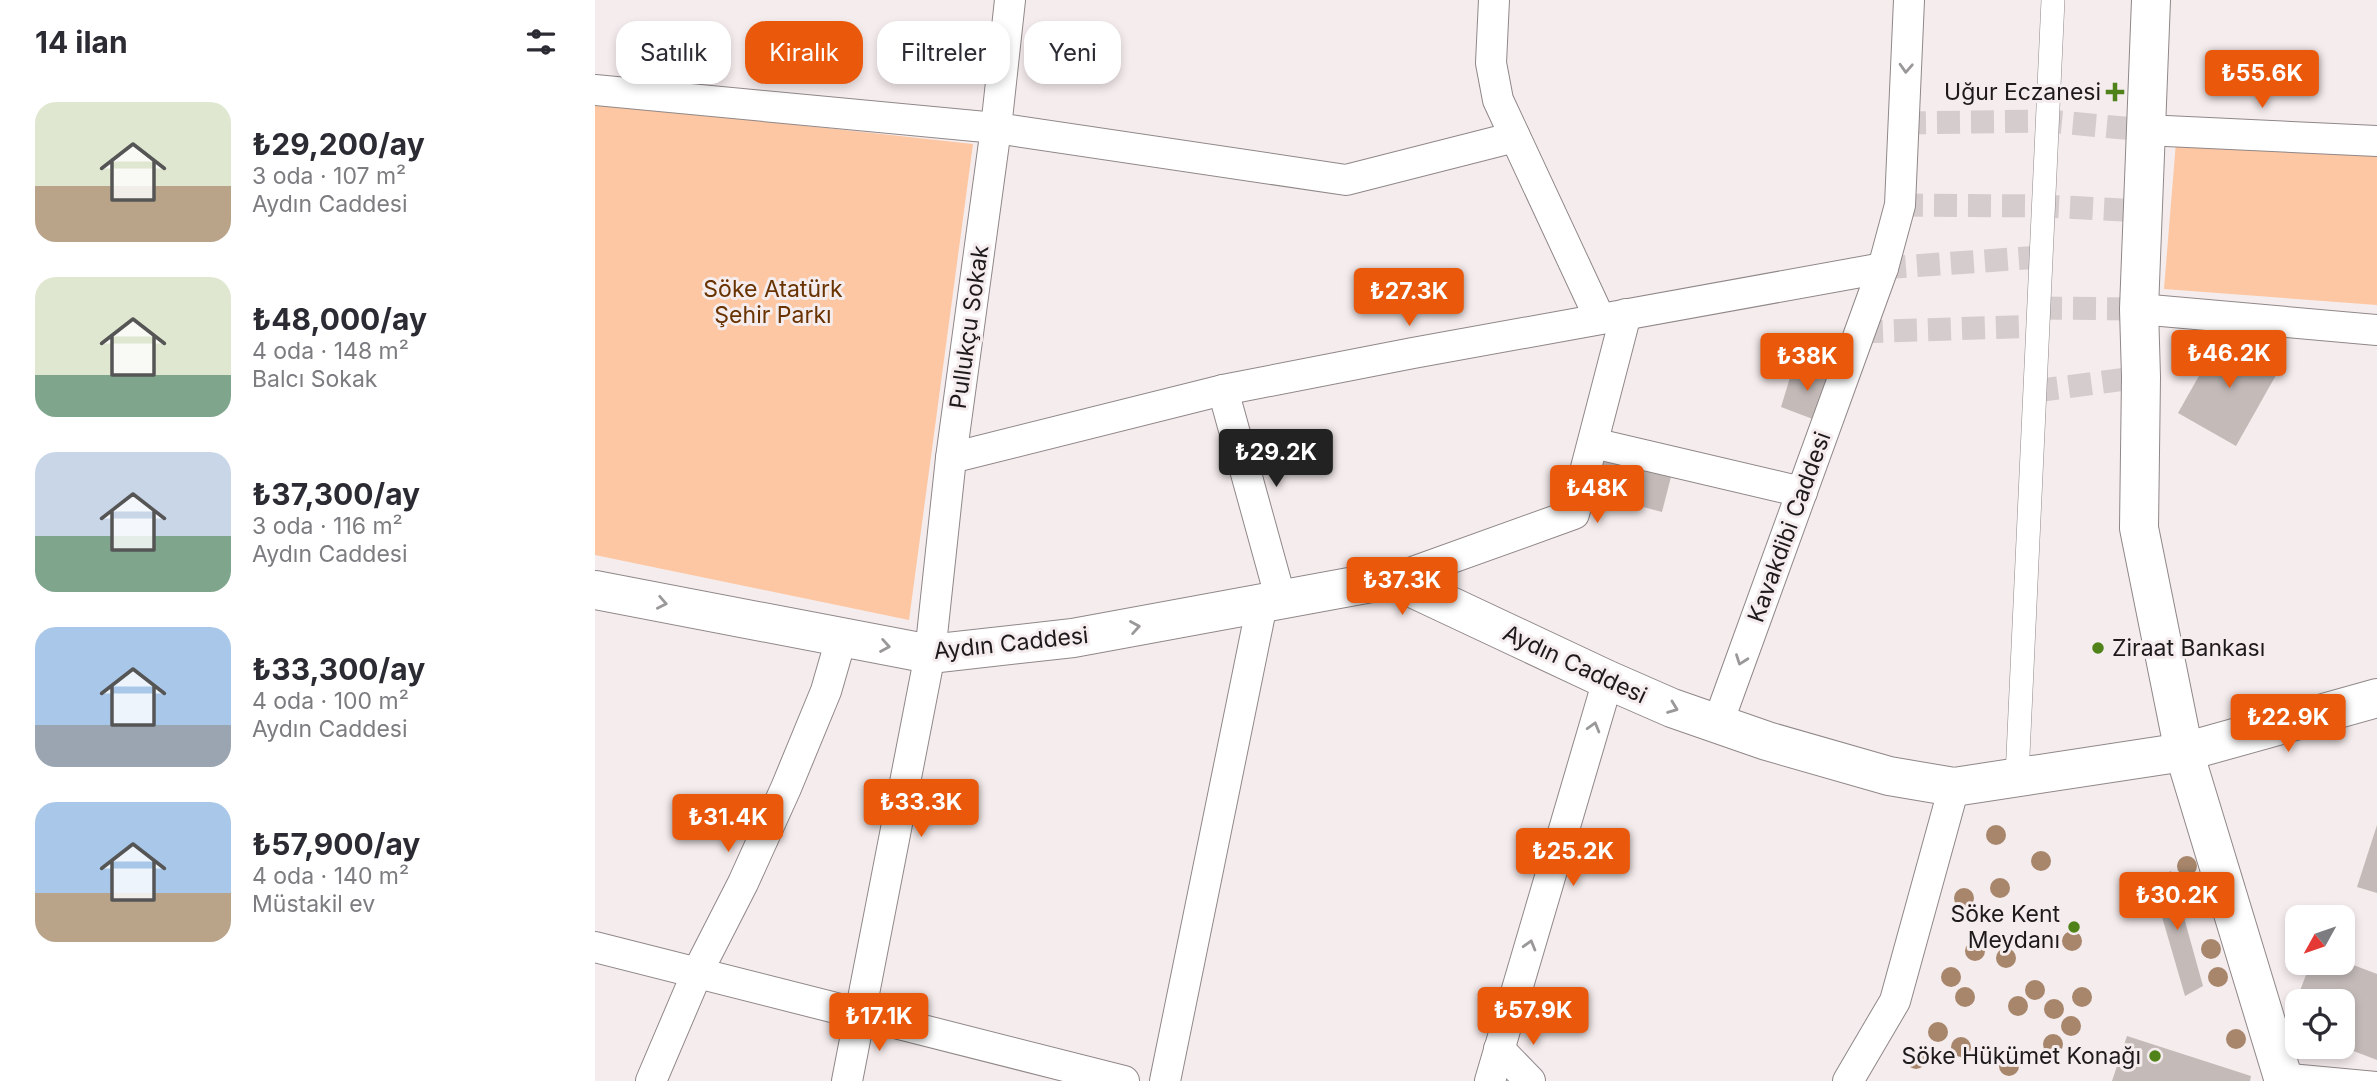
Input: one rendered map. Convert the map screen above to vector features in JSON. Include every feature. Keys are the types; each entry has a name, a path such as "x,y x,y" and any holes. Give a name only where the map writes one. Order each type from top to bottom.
{"main road":[{"path":"2151,0 2139,309 2139,528 2184,752 2283,1076"},
{"name":"Aydın Caddesi","path":"595,590 930,654 1073,638 1393,579 1608,681 1672,708 1767,741 1889,776 1954,787 2184,752 2377,698"}],"street":[{"name":"Pullukçu Sokak","path":"847,1081 862,1015 930,654 951,458 996,128 1010,0"},
{"path":"1393,579 1574,514 1593,443 1613,316 1515,137 1498,100 1491,63 1494,0"},
{"name":"Kavakdibi Caddesi","path":"1718,723 1883,268 1900,205 1909,0"},
{"path":"2017,777 2053,0"},
{"path":"595,90 996,128 1346,180 1515,137"},
{"path":"2145,130 2377,141"},
{"path":"951,458 1223,390 1883,268"},
{"path":"2139,309 2377,330"},
{"path":"1165,1081 1271,602 1223,390"},
{"path":"1593,443 1802,492"},
{"path":"651,1081 697,973 743,883 786,788 826,691 841,639"},
{"path":"1490,1081 1608,681"},
{"path":"1848,1081 1895,1001 1954,787"},
{"path":"595,947 1124,1081"},
{"path":"1499,1049 1530,1081"}],"lane":[{"path":"2283,1076 2377,1080"}],"green space":[{"name":"Söke Atatürk Şehir Parkı","path":"595,103 973,144 909,620 595,555"},
{"path":"2176,142 2377,154 2377,305 2164,289"}],"building":[{"path":"2222,335 2280,368 2236,446 2178,413"},
{"path":"1792,371 1835,375 1818,421 1781,407"},
{"path":"1604,451 1673,469 1662,512 1594,494"},
{"path":"2377,825 2377,893 2357,887"},
{"path":"2171,871 2203,986 2185,996 2151,879"},
{"path":"2355,966 2377,974 2377,1060 2355,1052 2355,989 2301,989 2306,975 2355,975"},
{"name":"Söke Hükümet Konağı","path":"2127,1036 2251,1076 2250,1081 2112,1081"}],"tunnel":[{"path":"1903,123 2048,121 2145,130"},
{"path":"1900,205 2044,206 2142,211"},
{"path":"1883,268 2041,257"},
{"path":"2039,308 2139,309"},
{"path":"1860,332 2038,326"},
{"path":"2035,391 2141,377"}],"place":[{"name":"Uğur Eczanesi","path":"2115,92"},
{"name":"Ziraat Bankası","path":"2098,648"},
{"name":"Söke Kent Meydanı","path":"2074,927"},
{"name":"Söke Hükümet Konağı","path":"2155,1056"}]}
